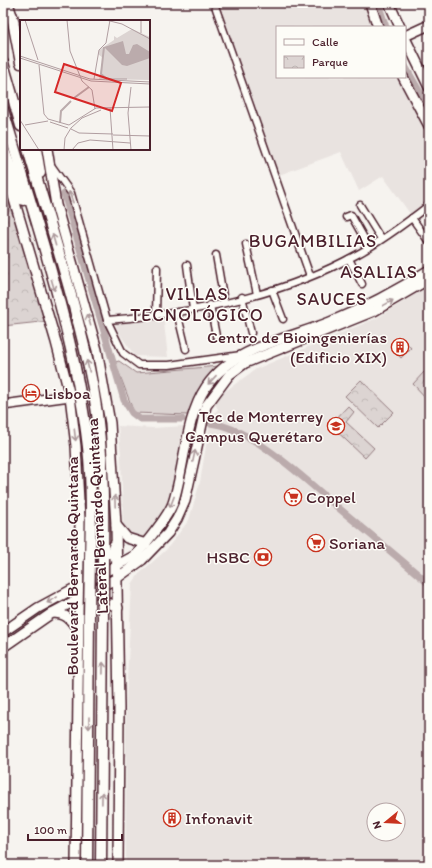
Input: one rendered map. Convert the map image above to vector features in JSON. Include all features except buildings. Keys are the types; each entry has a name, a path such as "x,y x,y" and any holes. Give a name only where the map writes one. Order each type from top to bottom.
{"main road":[{"path":"12,16 20,58"},
{"path":"3,63 20,122"},
{"name":"Boulevard Bernardo Quintana","path":"3,110 21,202 44,250 62,315 75,370 88,448 91,508 87,865"},
{"path":"3,148 21,202"},
{"name":"Boulevard Bernardo Quintana","path":"28,150 41,187 48,219 89,368 96,406 102,456 104,501 101,865"},
{"path":"36,150 41,187"}],"street":[{"path":"8,3 20,44"},
{"path":"214,3 310,276"},
{"path":"370,3 378,26"},
{"path":"389,3 400,26"},
{"path":"406,36 429,25"},
{"path":"406,39 429,86"},
{"path":"403,78 429,126"},
{"name":"Lateral Bernardo Quintana","path":"47,150 56,206 97,350 105,385 114,465 118,608 118,865"},
{"name":"Lateral Bernardo Quintana","path":"3,162 21,202 70,396 77,454 80,520 77,629 76,865"},
{"path":"50,162 71,193 107,320 123,353 139,365 169,365 241,355 330,322 359,309 429,270"},
{"path":"3,181 21,202"},
{"path":"360,205 382,239"},
{"path":"107,320 156,316 193,309 272,290 310,276 349,259 382,239 429,206"},
{"path":"346,217 351,215 369,247"},
{"path":"412,218 429,242"},
{"path":"246,244 257,294"},
{"path":"216,255 224,302"},
{"path":"349,259 362,284"},
{"path":"187,265 193,309"},
{"path":"156,268 156,316"},
{"path":"3,647 52,613 79,597 117,578 168,533 177,519 185,501 206,406 216,390 229,375 245,363 374,311 429,279"},
{"path":"272,290 283,319"},
{"path":"242,297 251,333"},
{"path":"210,305 216,336"},
{"path":"177,312 186,349"},
{"path":"3,632 38,608 79,584 116,565 138,558 172,504 196,404 207,386 222,369 241,355"},
{"path":"3,405 70,396"},
{"path":"116,524 127,538 146,544"},
{"path":"79,567 90,570 108,560 116,540"},
{"path":"78,615 83,609 95,603 111,603 118,608"},
{"path":"52,613 66,615 77,629"}],"shaded area":[{"path":"217,3 274,3 275,6 288,3 365,3 374,26 276,26 276,78 397,78 429,137 429,198 425,201 429,207 429,212 416,222 383,176 359,191 341,152 279,175"},
{"path":"429,286 429,865 126,865 126,700 132,584 139,574 166,550 189,520 200,482 211,416 218,409 213,400 256,369 377,318"},
{"path":"163,315 168,357 135,356 119,333 114,319"},
{"path":"118,426 153,428 184,426 178,450 170,505 144,540 131,537 123,524 121,454"}],"green space":[{"path":"3,177 50,321 3,326"},
{"path":"401,337 411,348 401,358 390,347"},
{"path":"119,361 136,373 219,366 188,415 134,413 115,362"},
{"path":"424,372 429,377 429,401 413,384"},
{"path":"361,380 394,412 378,428 345,396"},
{"path":"348,406 354,412 346,422 374,448 365,458 330,425"}],"waterway":[{"path":"378,3 386,26"},
{"path":"406,68 429,108"},
{"path":"64,194 124,400 132,413 140,419 182,419"},
{"path":"3,213 10,207"},
{"path":"210,423 227,427 262,445 296,471 428,583"}],"place":[{"name":"Centro de Bioingenierías (Edificio XIX)","path":"400,347"},
{"name":"Lisboa","path":"31,393"},
{"name":"Tec de Monterrey Campus Querétaro","path":"336,426"},
{"name":"Coppel","path":"293,497"},
{"name":"Soriana","path":"316,543"},
{"name":"HSBC","path":"263,557"},
{"name":"Infonavit","path":"172,818"}],"district":[{"name":"BUGAMBILIAS","path":"313,241"},
{"name":"ASALIAS","path":"379,272"},
{"name":"SAUCES","path":"332,299"},
{"name":"VILLAS TECNOLÓGICO","path":"197,304"}]}
